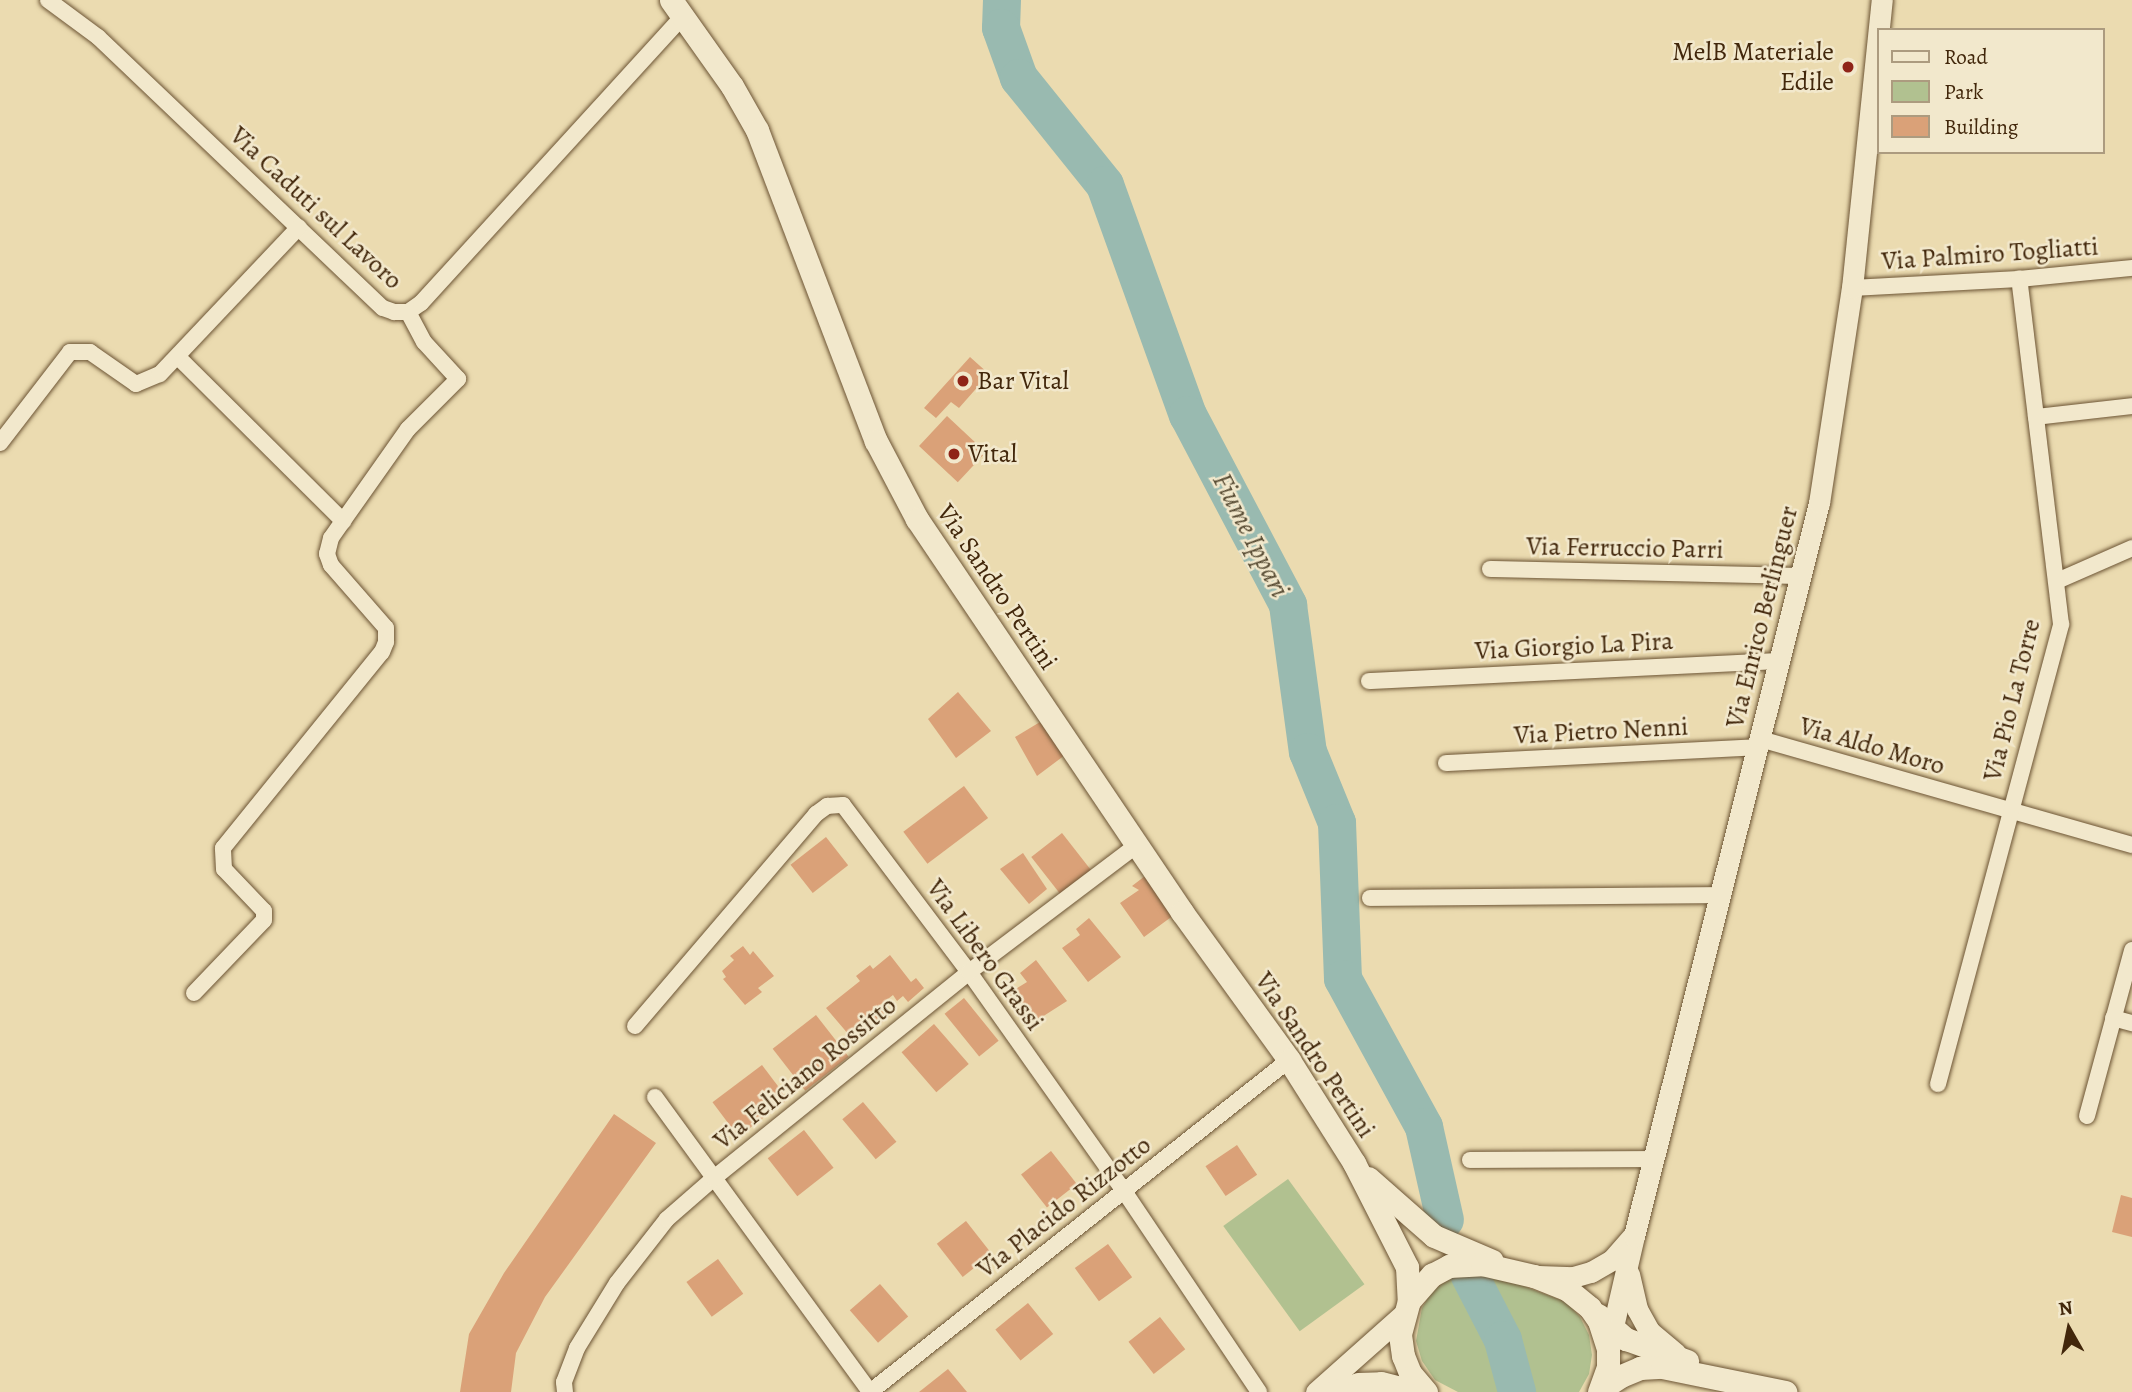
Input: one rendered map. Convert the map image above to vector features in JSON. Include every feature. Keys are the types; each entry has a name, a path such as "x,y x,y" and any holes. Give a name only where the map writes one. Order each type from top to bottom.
{"main road":[{"name":"Via Sandro Pertini","path":"678,7 757,130 876,441 917,519 1182,912 1289,1060 1354,1163"},
{"path":"1354,1163 1383,1194 1434,1236 1569,1290 1590,1308 1610,1339 1608,1367 1600,1390"},
{"path":"1354,1163 1407,1266 1406,1307 1400,1334 1403,1356 1410,1373 1426,1392"},
{"path":"1406,1307 1432,1275 1448,1266 1482,1264 1511,1269"},
{"path":"1610,1339 1637,1344 1729,1378"},
{"path":"1600,1390 1621,1376 1640,1368 1662,1367 1729,1378 1785,1392"}],"street":[{"name":"Via Caduti sul Lavoro","path":"48,0 98,37 383,308 394,312 408,312 421,303 678,7"},
{"name":"Via Enrico Berlinguer","path":"1879,28 1882,0"},
{"name":"Via Enrico Berlinguer","path":"1610,1339 1819,503 1852,288 1876,58"},
{"path":"0,443 69,352 90,352 136,384 160,374 299,227"},
{"name":"Via Palmiro Togliatti","path":"1852,288 2019,279 2132,268"},
{"name":"Via Pio La Torre","path":"1938,1084 2009,810 2061,624 2019,279"},
{"path":"194,993 264,920 264,911 224,869 223,848 382,652 386,642 386,628 378,616 331,565 327,554 331,538 408,429 458,379 424,342 408,312"},
{"path":"178,357 343,522"},
{"path":"2036,417 2132,405"},
{"path":"2057,581 2132,548"},
{"name":"Via Ferruccio Parri","path":"1490,569 1802,576"},
{"name":"Via Giorgio La Pira","path":"1369,681 1781,661"},
{"name":"Via Aldo Moro","path":"1759,743 2132,845"},
{"name":"Via Pietro Nenni","path":"1446,763 1759,743"},
{"name":"Via Libero Grassi","path":"635,1026 816,814 827,806 843,805 969,972 1124,1191 1259,1392"},
{"name":"Via Feliciano Rossitto","path":"565,1392 564,1382 577,1349 617,1283 667,1220 714,1178 969,972 1138,844"},
{"path":"1370,898 1720,895"},
{"path":"2087,1116 2132,950"},
{"path":"2113,1018 2132,1023"},
{"name":"Via Placido Rizzotto","path":"870,1392 1289,1060"},
{"path":"655,1097 870,1392"},
{"path":"1470,1160 1653,1159"},
{"path":"1534,1276 1573,1277 1591,1272 1612,1259 1634,1236"},
{"path":"1627,1263 1637,1309 1649,1331 1684,1360"},
{"path":"1317,1392 1406,1307"},
{"path":"1331,1392 1358,1383 1381,1382 1420,1392"}],"green space":[{"path":"1288,1179 1364,1284 1300,1331 1223,1226"},
{"path":"1461,1275 1499,1277 1566,1302 1580,1317 1589,1335 1592,1355 1589,1374 1579,1392 1458,1392 1435,1380 1422,1361 1416,1341 1422,1308 1431,1293 1444,1282"}],"building":[{"path":"970,357 989,374 959,408 951,402 936,418 924,408"},
{"path":"947,416 986,452 958,482 919,446"},
{"path":"958,692 991,731 956,758 928,719"},
{"path":"1040,722 1065,755 1037,776 1015,737"},
{"path":"964,786 988,818 927,864 903,832"},
{"path":"1062,833 1095,876 1065,900 1031,857"},
{"path":"826,837 848,865 813,893 791,865"},
{"path":"1023,853 1047,889 1029,904 1000,869"},
{"path":"1145,876 1174,915 1144,937 1120,903 1139,890 1132,886"},
{"path":"1089,918 1121,957 1088,982 1062,948 1080,935 1076,929"},
{"path":"743,946 750,955 753,951 774,976 758,988 762,992 745,1005 723,979 726,977 722,971 734,960 730,956"},
{"path":"890,955 911,982 916,978 924,988 908,1002 903,996 897,1001 893,995 880,1005 890,1016 855,1042 826,1008 860,981 856,976 870,965 873,969"},
{"path":"1036,960 1067,1001 1031,1024 1009,993 1027,982 1020,973"},
{"path":"964,998 999,1041 979,1056 945,1014"},
{"path":"816,1015 849,1057 805,1091 773,1049"},
{"path":"934,1024 969,1064 936,1092 902,1052"},
{"path":"762,1065 788,1099 738,1137 712,1102"},
{"path":"863,1102 896,1142 876,1159 842,1119"},
{"path":"614,1114 656,1143 545,1297 516,1353 511,1392 460,1392 469,1334 504,1273"},
{"path":"804,1130 834,1168 797,1196 768,1158"},
{"path":"1237,1145 1257,1175 1226,1196 1205,1166"},
{"path":"1051,1151 1077,1184 1047,1207 1021,1174"},
{"path":"2121,1195 2132,1198 2132,1237 2112,1232"},
{"path":"966,1221 992,1254 963,1277 937,1244"},
{"path":"1108,1244 1132,1277 1099,1301 1075,1268"},
{"path":"718,1259 743,1294 712,1317 686,1282"},
{"path":"880,1284 908,1316 878,1343 850,1310"},
{"path":"1028,1303 1053,1334 1021,1361 995,1329"},
{"path":"1160,1317 1185,1349 1154,1374 1128,1342"},
{"path":"948,1369 967,1392 919,1392"}],"waterway":[{"name":"Fiume Ippari","path":"1002,0 1001,28 1019,78 1105,185 1188,415 1288,605 1308,752 1337,823 1343,979 1424,1127 1445,1220"},
{"name":"Fiume Ippari","path":"1469,1274 1503,1340 1517,1392"}],"place":[{"name":"MelB Materiale Edile","path":"1848,67"},
{"name":"Bar Vital","path":"963,381"},
{"name":"Vital","path":"954,454"}]}
